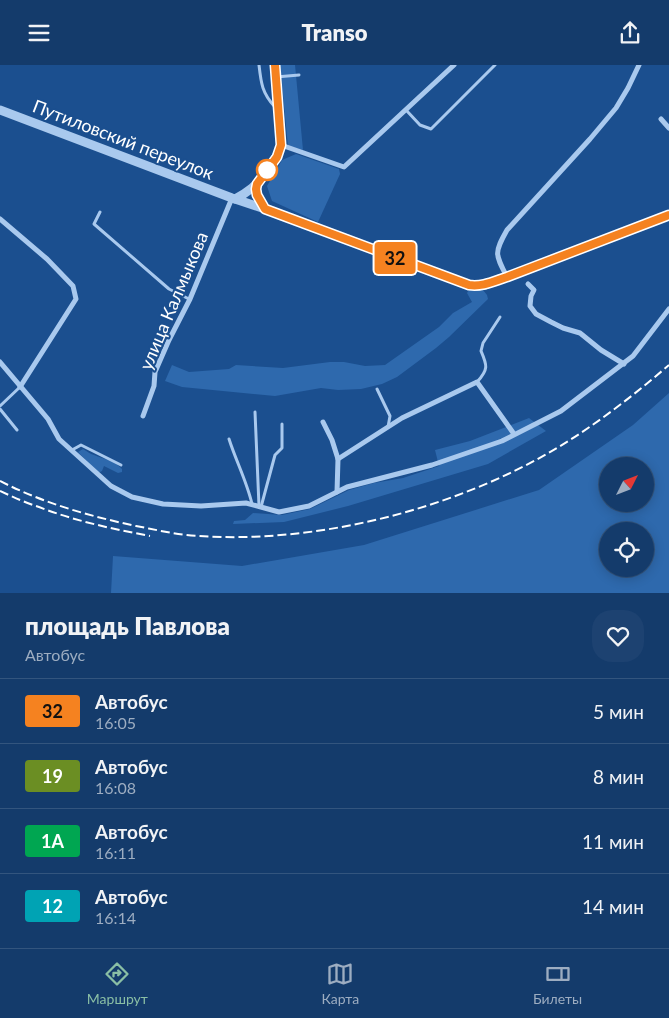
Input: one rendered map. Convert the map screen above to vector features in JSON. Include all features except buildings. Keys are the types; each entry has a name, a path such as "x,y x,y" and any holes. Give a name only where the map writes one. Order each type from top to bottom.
{"street":[{"path":"234,199 257,184 277,157 281,145 275,65"},
{"path":"281,145 344,167 454,65"},
{"path":"507,277 497,254 498,245 507,230 616,108 639,65"},
{"name":"Путиловский переулок","path":"0,110 234,199 469,285 485,285 669,215"},
{"path":"661,119 669,128"},
{"path":"257,184 257,195 265,209"},
{"name":"улица Калмыкова","path":"143,416 154,386 156,371 169,340 190,299 234,199"},
{"path":"0,219 47,259 73,286 76,299 20,387"},
{"path":"528,284 534,290 530,306 536,313 563,328 580,333 601,350 624,364"},
{"path":"0,362 48,419 59,439 111,486 132,497 163,504 202,506 246,503 278,512 309,506 347,487 432,465 502,441 561,411 624,364 669,309"},
{"path":"338,459 402,418 477,381 514,434"},
{"path":"323,421 338,459 337,492"}],"lane":[{"path":"259,65 261,84 265,95 279,111"},
{"path":"406,109 420,125 431,129 495,65"},
{"path":"276,77 299,75"},
{"path":"100,212 94,224 169,289 190,299"},
{"path":"477,381 485,374 487,364 480,351 500,317"},
{"path":"16,430 0,408 20,387"},
{"path":"377,389 390,417 387,428"},
{"path":"254,412 260,507"},
{"path":"260,507 275,455 282,448 282,424"},
{"path":"229,439 249,491 252,505"},
{"path":"72,451 81,445 121,465"}],"shaded area":[{"path":"280,65 295,65 303,150 288,146"},
{"path":"296,154 339,169 340,174 318,222 272,201 267,186 282,160"},
{"path":"469,290 483,290 488,299 436,348 397,377 382,384 361,389 338,390 321,388 275,396 182,387 165,381 172,365 189,372 229,369 236,365 283,368 344,362 365,366 385,365 439,327 453,313 472,302 467,293"},
{"path":"669,393 669,593 111,593 113,556 242,566 364,545 539,490 633,425"},
{"path":"529,418 546,431 488,464 348,506 284,522 233,524 234,521 245,520 253,513 282,515 310,509 349,490 403,478 439,466 435,450 470,441"},
{"path":"83,449 116,464 122,469 122,472 118,473 104,466 102,471 98,473 78,452"}],"railway":[{"path":"0,481 33,496 84,513 183,535 244,537 337,528 384,518 430,505 475,489 517,470 557,448 601,419 669,365"},
{"path":"0,491 29,504 66,516 150,536"}],"bus line":[{"name":"32","path":"275,65 281,145 277,157 257,184 257,195 265,209 316,229 469,285 477,286 507,277 669,215"}]}
